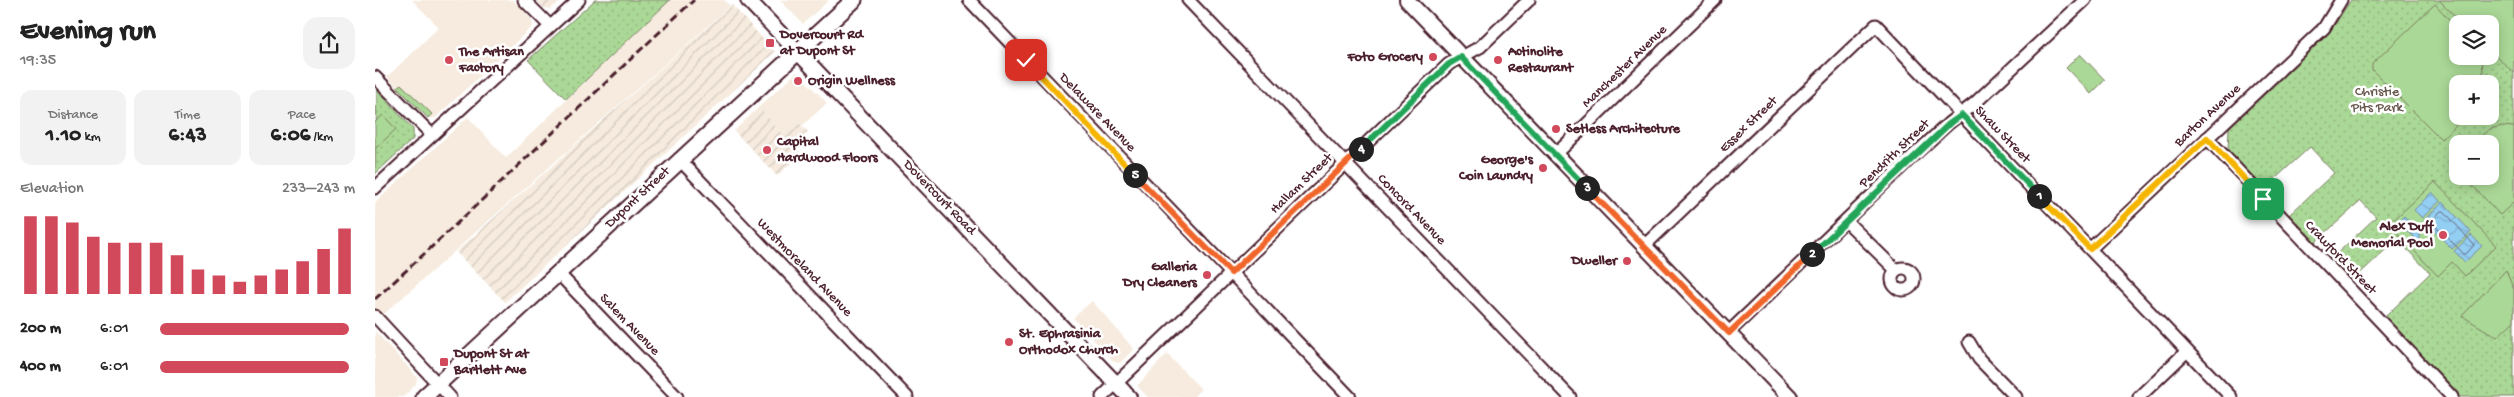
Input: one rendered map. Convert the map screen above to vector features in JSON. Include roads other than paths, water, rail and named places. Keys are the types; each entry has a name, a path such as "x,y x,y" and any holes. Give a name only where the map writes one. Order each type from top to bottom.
{"main road":[{"name":"Dupont Street","path":"424,397 853,0"}],"street":[{"path":"524,0 550,26"},
{"path":"375,188 579,0"},
{"name":"Dovercourt Road","path":"748,0 1129,397"},
{"name":"Delaware Avenue","path":"969,0 1350,397"},
{"name":"Concord Avenue","path":"1188,0 1570,397"},
{"path":"1407,0 1790,397"},
{"name":"Hallam Street","path":"1102,397 1449,64 1480,47 1529,0"},
{"name":"Manchester Avenue","path":"1555,155 1715,0"},
{"name":"Pendrith Street","path":"1729,333 1949,124 1962,115 2085,0"},
{"name":"Barton Avenue","path":"2090,249 2323,28 2341,0"},
{"name":"Shaw Street","path":"1876,25 2231,397"},
{"name":"Essex Street","path":"1644,246 1876,25"},
{"path":"375,77 432,135"},
{"name":"Crawford Street","path":"2207,138 2452,397"},
{"name":"Westmoreland Avenue","path":"679,159 907,397"},
{"path":"1846,222 1896,270"},
{"name":"Salem Avenue","path":"558,273 677,397"},
{"path":"375,316 450,397"},
{"path":"1969,342 1979,359 2016,397"},
{"path":"2139,397 2187,351"}],"water":[{"path":"2432,192 2440,201 2422,218 2414,210"},
{"path":"2443,202 2471,232 2452,249 2424,220"},
{"path":"2404,216 2416,229 2415,232 2420,231 2420,244 2415,244 2414,236 2402,224 2400,220"},
{"path":"2471,235 2482,246 2465,262 2454,251"}],"railway":[{"path":"375,299 694,0"}],"place":[{"name":"Dovercourt Rd at Dupont St","path":"770,43"},
{"name":"Foto Grocery","path":"1433,57"},
{"name":"The Artisan Factory","path":"449,60"},
{"name":"Actinolite Restaurant","path":"1498,60"},
{"name":"Origin Wellness","path":"798,81"},
{"name":"Setless Architecture","path":"1556,129"},
{"name":"Capital Hardwood Floors","path":"767,150"},
{"name":"George's Coin Laundry","path":"1543,168"},
{"name":"Alex Duff Memorial Pool","path":"2443,235"},
{"name":"Dweller","path":"1627,261"},
{"name":"Galleria Dry Cleaners","path":"1207,275"},
{"name":"St. Ephrasinia Orthodox Church","path":"1009,342"},
{"name":"Dupont St at Bartlett Ave","path":"444,362"}],"park label":[{"name":"Christie Pits Park","path":"2377,100"}]}
